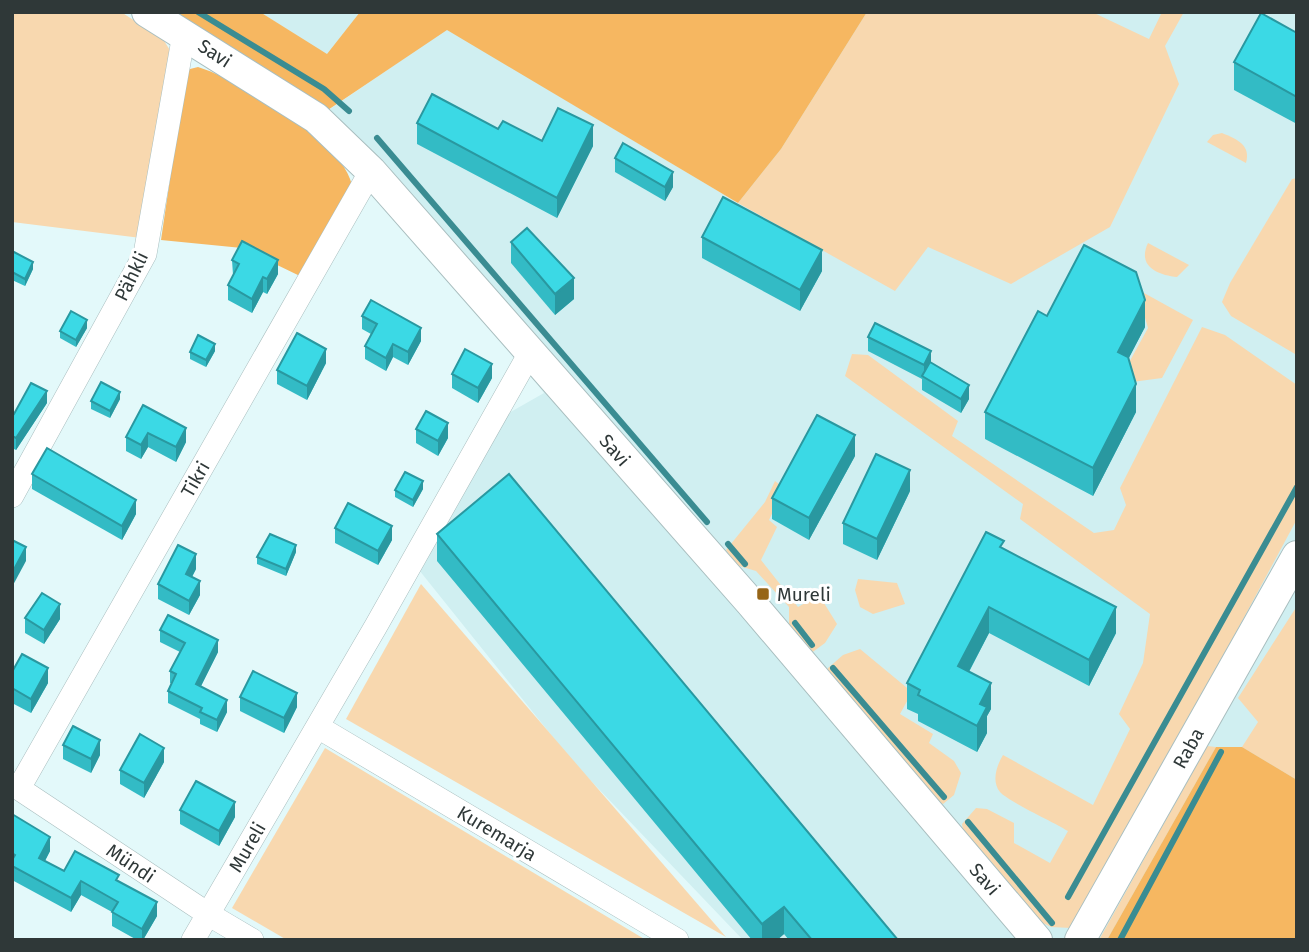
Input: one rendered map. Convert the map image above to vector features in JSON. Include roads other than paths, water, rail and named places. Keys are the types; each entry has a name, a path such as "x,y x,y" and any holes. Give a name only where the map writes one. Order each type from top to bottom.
{"street":[{"name":"Savi","path":"147,12 317,118 371,171 750,602 1037,940"},
{"name":"Pähkli","path":"12,496 145,254 184,34"},
{"name":"Tikri","path":"16,786 371,171"},
{"name":"Mureli","path":"193,940 318,727 530,353"},
{"name":"Raba","path":"1080,940 1297,556"},
{"name":"Kuremarja","path":"318,727 677,940"},
{"name":"Mündi","path":"16,786 208,914 252,940"}],"waterway":[{"path":"198,12 324,89 349,111"},
{"path":"377,138 707,522"},
{"path":"1068,897 1297,487"},
{"path":"728,544 745,564"},
{"path":"795,623 812,645"},
{"path":"833,668 944,797"},
{"path":"1120,940 1221,752"},
{"path":"968,822 1052,923"}],"place":[{"name":"Mureli","path":"763,594"}]}
